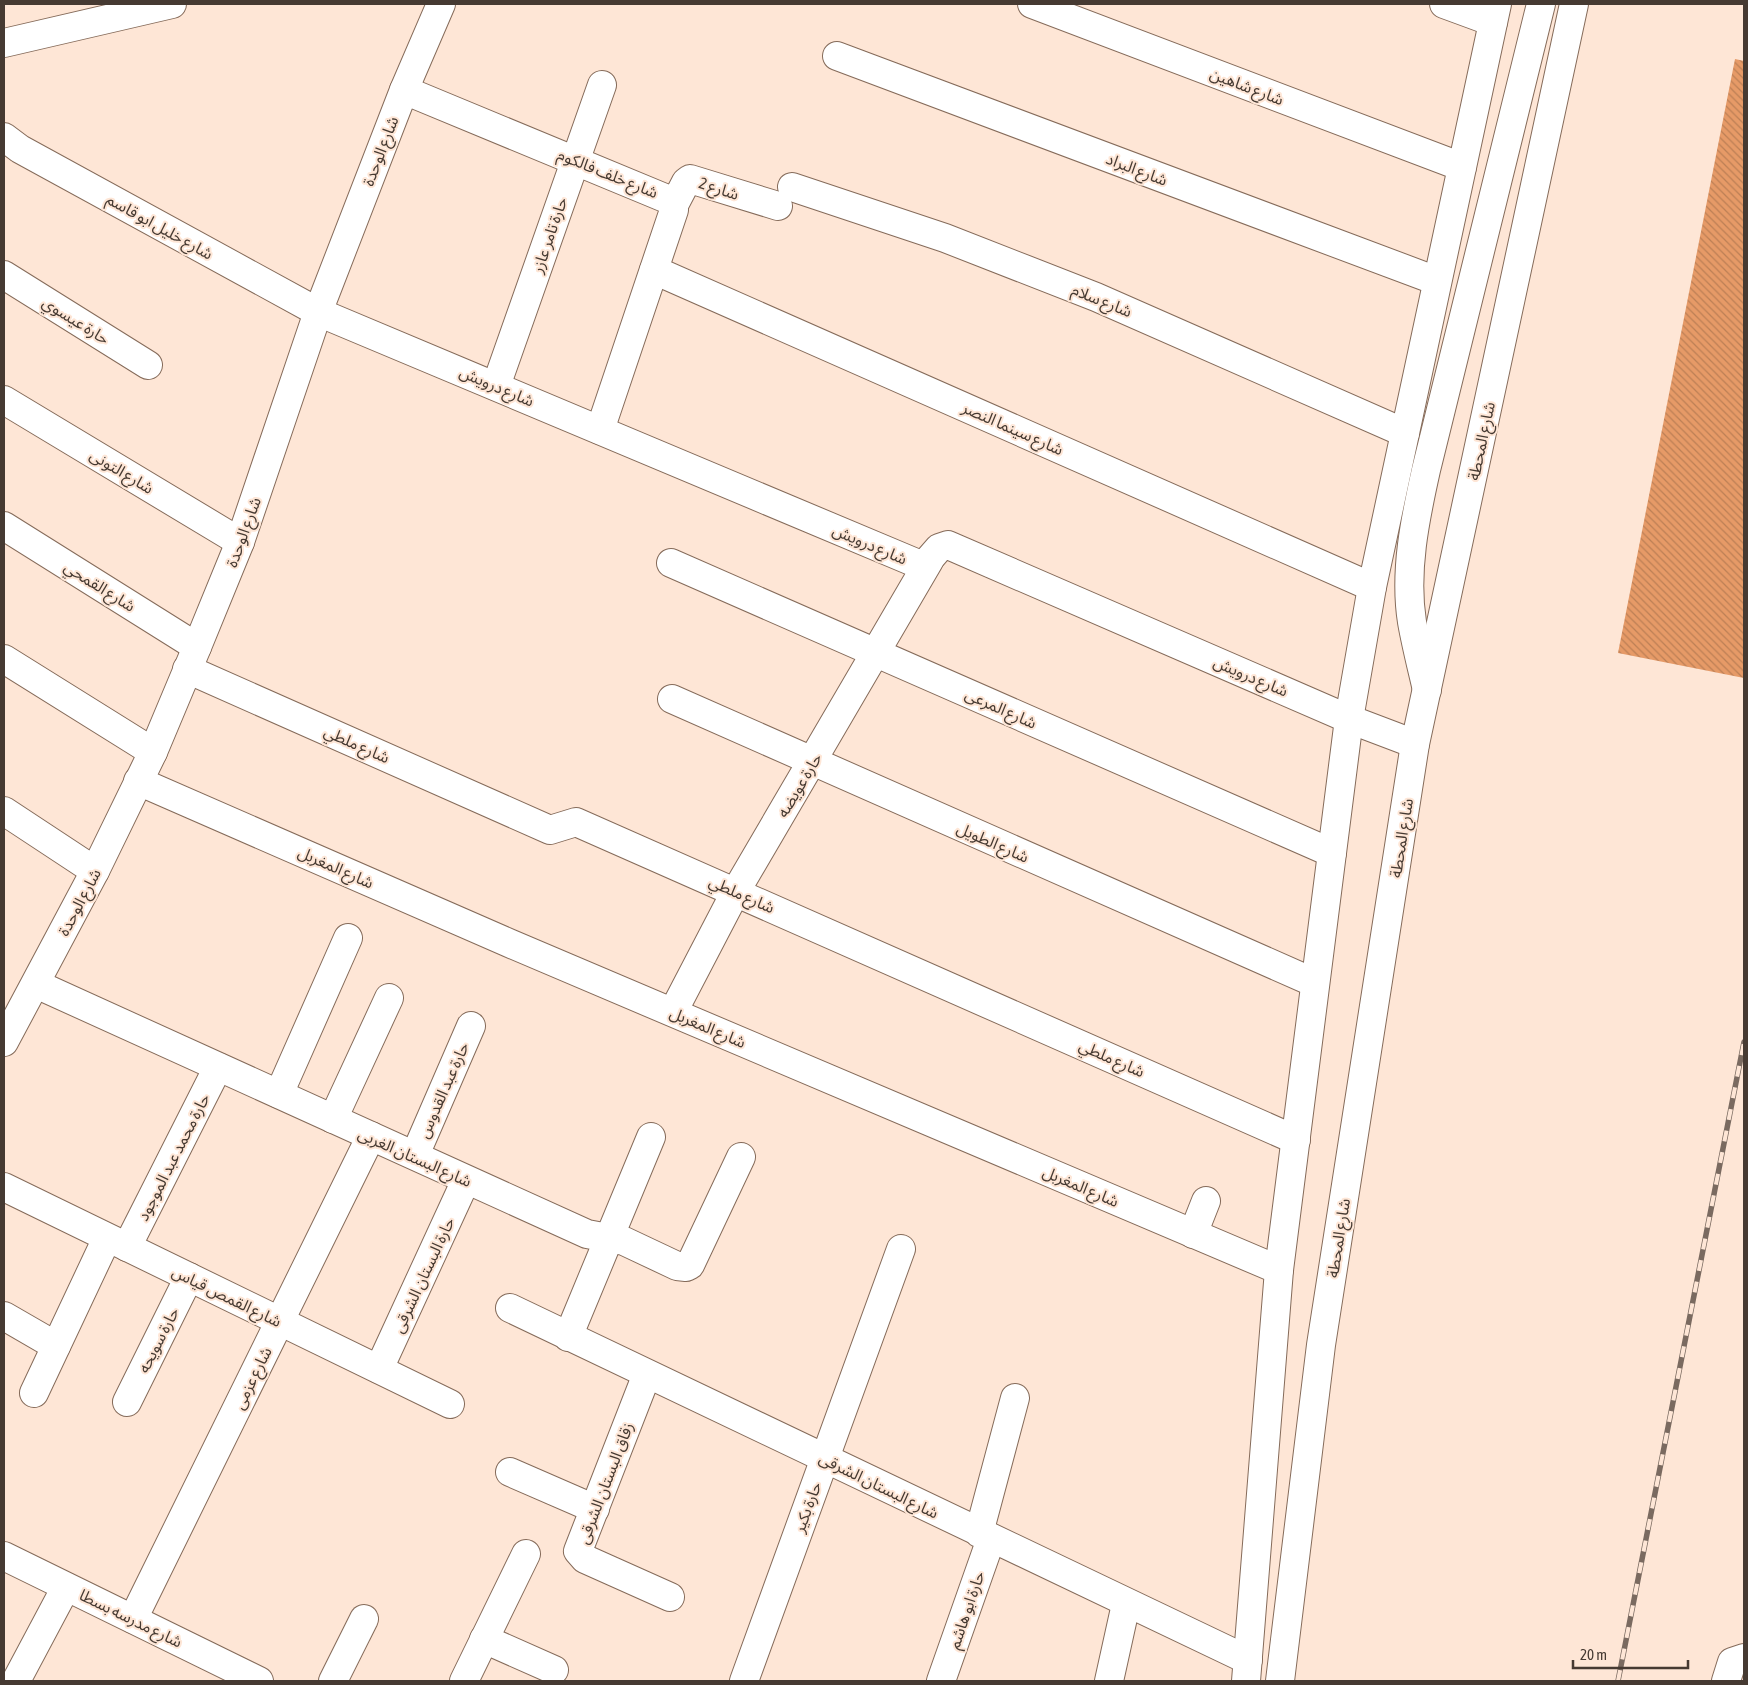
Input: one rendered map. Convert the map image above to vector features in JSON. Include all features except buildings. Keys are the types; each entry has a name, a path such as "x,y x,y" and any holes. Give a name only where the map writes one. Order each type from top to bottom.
{"street":[{"path":"4,43 85,13 172,4"},
{"name":"شارع الوحدة","path":"4,1042 95,871 152,752 192,658 240,542 318,312 404,90 441,4"},
{"name":"شارع شاهين","path":"1032,4 1462,168"},
{"path":"1247,1671 1279,1270 1349,719 1372,587 1495,13 1444,4"},
{"path":"1427,690 1412,621 1410,579 1413,536 1426,470 1541,4"},
{"name":"شارع المحطة","path":"1280,1681 1321,1345 1415,744 1574,4"},
{"name":"شارع البراد","path":"837,56 1437,281"},
{"name":"حارة تامر عازر","path":"496,386 602,84"},
{"name":"شارع خلف فالكوم","path":"404,90 669,198 674,205 600,430"},
{"name":"شارع خليل ابو قاسم","path":"4,137 27,153 318,312"},
{"name":"شارع 2","path":"674,205 686,182 690,179 785,197"},
{"name":"شارع سلام","path":"785,197 945,238 1096,297 1245,360 1405,433"},
{"name":"شارع سينما النصر","path":"654,270 1372,587"},
{"name":"حارة عيسوي","path":"4,275 148,364"},
{"name":"شارع درويش","path":"318,312 916,563 920,564 929,561 939,548 948,545 1349,719 1415,744"},
{"name":"شارع التونى","path":"4,400 240,542"},
{"name":"شارع القمحي","path":"4,526 192,658"},
{"name":"حارة عويضه","path":"673,1012 736,892 929,561"},
{"name":"شارع المرعى","path":"670,563 1332,853"},
{"name":"شارع ملطي","path":"192,658 550,830 576,822 1296,1140"},
{"path":"4,659 152,752"},
{"name":"شارع الطويل","path":"672,699 1315,983"},
{"name":"شارع المغربل","path":"138,781 673,1012 1279,1270"},
{"path":"4,812 95,871"},
{"path":"279,1094 348,938"},
{"name":"شارع البستان الغربى","path":"36,984 587,1234 609,1240 624,1241 677,1266 690,1265 741,1157"},
{"path":"333,1119 389,998"},
{"name":"حارة عبد القدوس","path":"414,1155 471,1026"},
{"name":"حارة محمد عبد الموجود","path":"34,1393 56,1346 218,1067"},
{"name":"شارع عزمى","path":"133,1619 371,1136"},
{"path":"568,1337 650,1137"},
{"name":"حارة البستان الشرقى","path":"379,1369 466,1180"},
{"name":"شارع القمص قياس","path":"4,1187 450,1404"},
{"path":"1193,1234 1206,1201"},
{"name":"حارة بكير","path":"744,1681 901,1248"},
{"name":"حارة سويحه","path":"127,1402 189,1277"},
{"name":"شارع البستان الشرقى","path":"510,1308 1126,1604 1247,1671"},
{"path":"4,1316 56,1346"},
{"name":"زقاق البستان الشرقى","path":"647,1374 578,1551 581,1556 670,1597"},
{"name":"حارة ابو هاشم","path":"941,1681 985,1536 1016,1398"},
{"path":"510,1472 595,1509"},
{"path":"464,1681 526,1554"},
{"name":"شارع مدرسه بسطا","path":"4,1556 259,1681"},
{"path":"16,1681 66,1586"},
{"path":"1109,1681 1126,1604"},
{"path":"333,1681 364,1619"},
{"path":"484,1639 554,1670"},
{"path":"1726,1681 1732,1662 1744,1658"}],"railway":[{"path":"1618,1681 1744,1042"}]}
